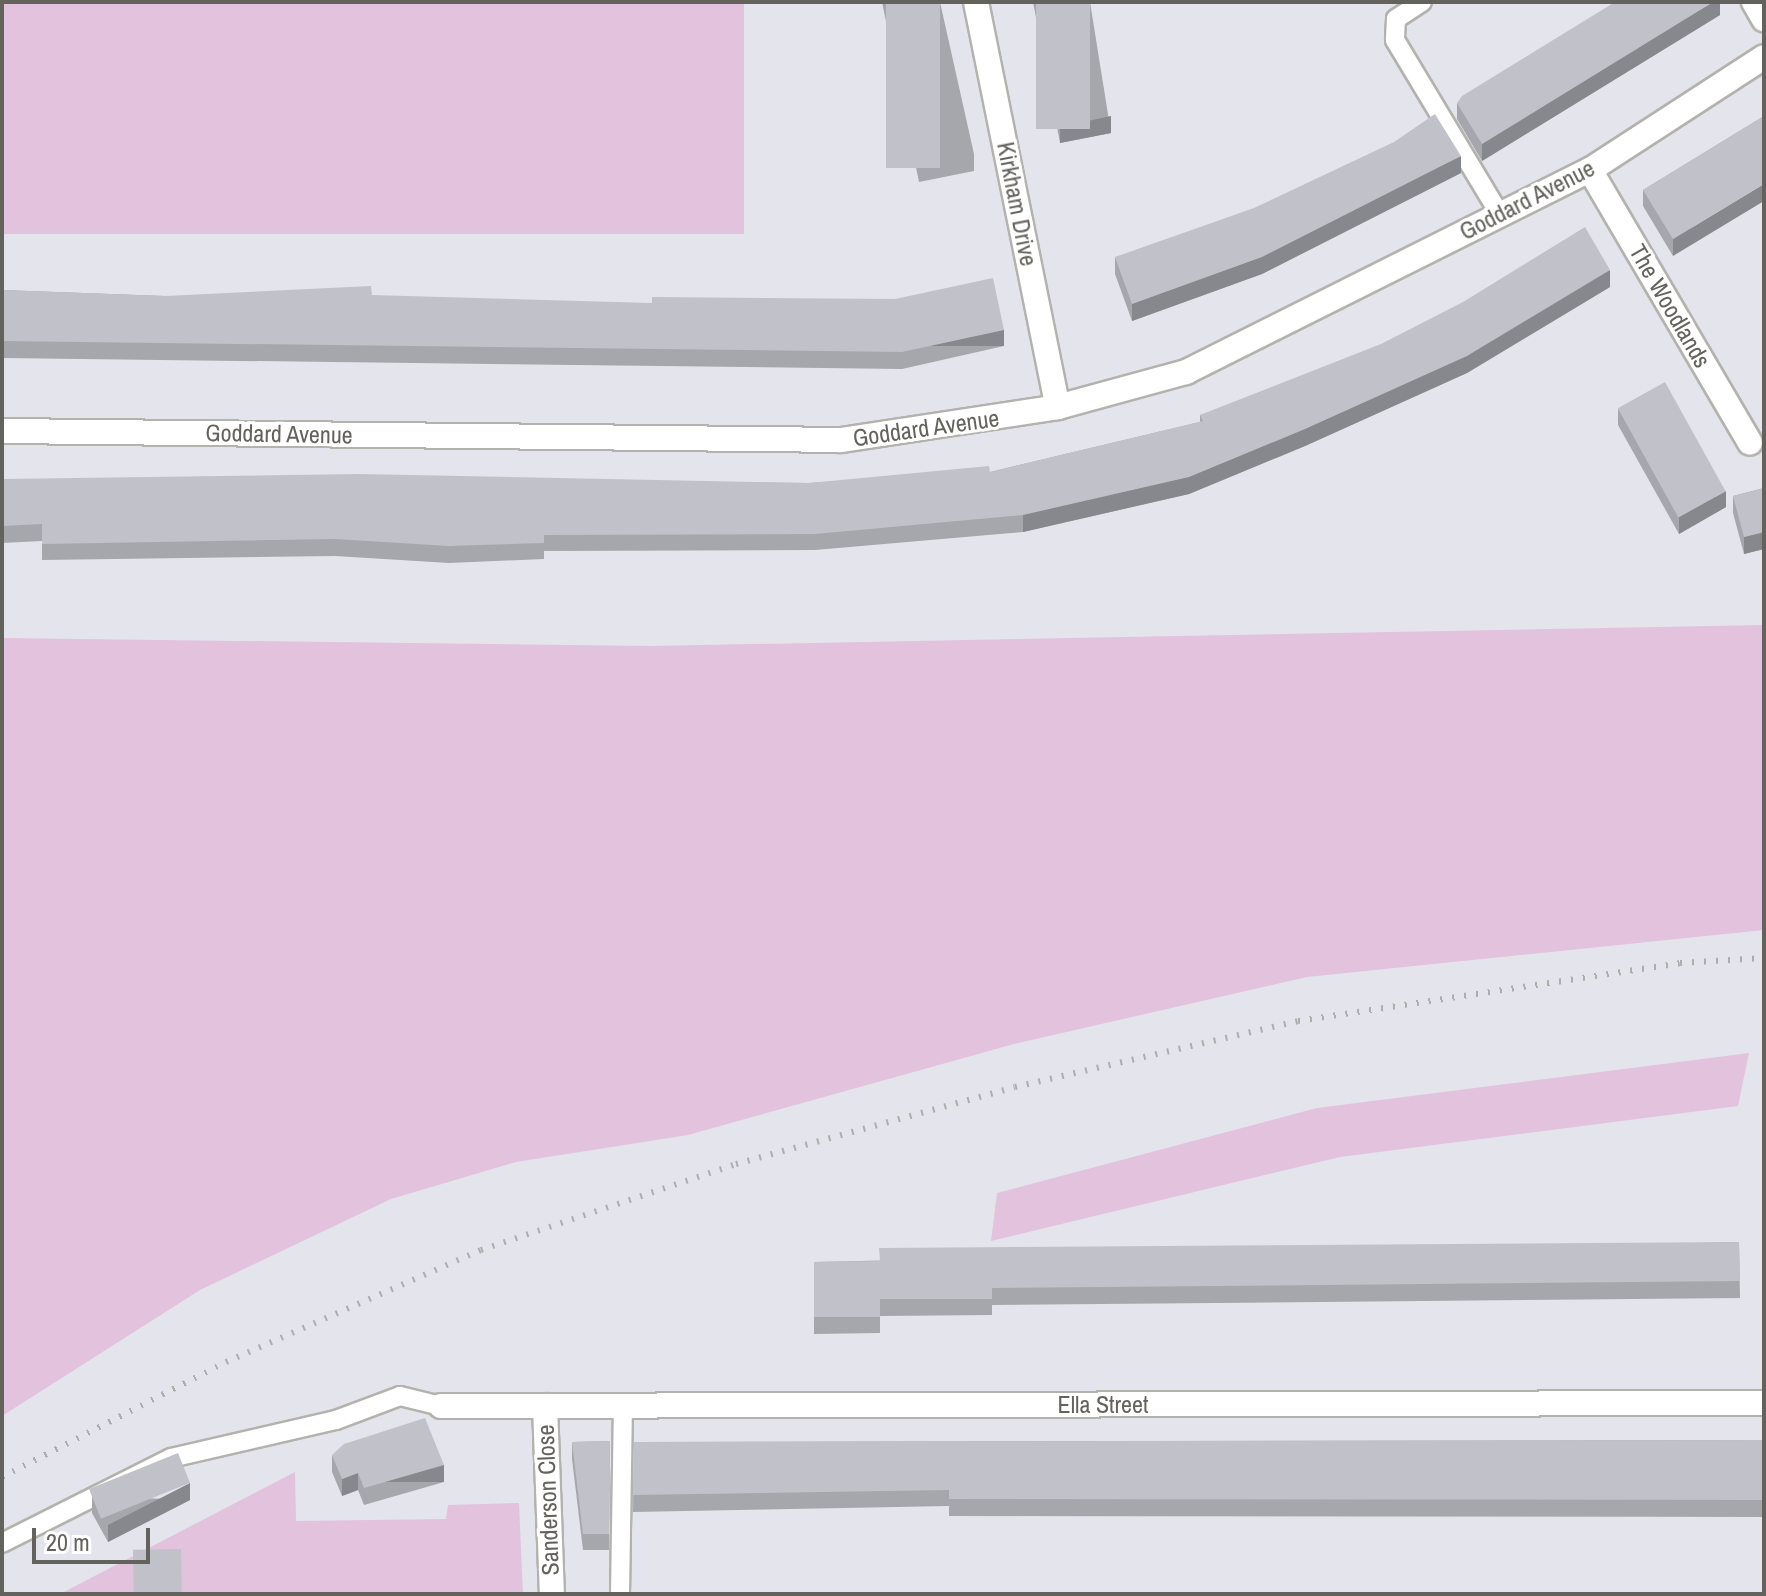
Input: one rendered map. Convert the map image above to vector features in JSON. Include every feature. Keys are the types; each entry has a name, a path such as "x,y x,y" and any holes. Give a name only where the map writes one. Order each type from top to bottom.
{"street":[{"name":"Kirkham Drive","path":"976,2 1058,407"},
{"path":"1754,2 1764,19"},
{"name":"Goddard Avenue","path":"2,431 841,440 1058,407 1186,372 1590,170 1764,57"},
{"name":"The Woodlands","path":"1590,170 1750,443"},
{"name":"Ella Street","path":"441,1406 1764,1403"},
{"name":"Sanderson Close","path":"545,1406 552,1594"}],"lane":[{"path":"1422,2 1396,19 1395,40 1500,215"},
{"path":"2,1543 171,1458 336,1420 400,1396 441,1406"},
{"path":"620,1594 623,1406"}],"shaded area":[{"path":"2,2 744,2 744,234 2,234"},
{"path":"1764,625 1764,930 1307,977 1014,1044 688,1135 516,1162 391,1199 200,1290 2,1416 2,638 651,646"},
{"path":"1749,1053 1738,1106 1340,1157 991,1241 997,1193 1317,1108"},
{"path":"295,1472 296,1521 446,1519 448,1505 519,1503 523,1594 60,1594"}],"building":[{"path":"886,2 940,2 940,168 886,168"},
{"path":"1036,2 1090,2 1090,129 1036,129"},
{"path":"1615,2 1713,2 1482,144 1457,103 1462,96"},
{"path":"1435,114 1461,156 1262,257 1132,304 1115,257 1254,208 1394,142"},
{"path":"1764,116 1764,184 1673,239 1643,190"},
{"path":"1585,227 1610,270 1467,356 1189,477 1023,515 815,534 544,535 544,543 449,546 335,539 42,544 42,524 2,526 2,479 359,474 809,483 989,466 990,472 1203,421 1200,415 1381,344 1463,302"},
{"path":"993,278 1004,330 902,352 2,341 2,290 165,296 371,286 372,295 652,303 652,297 895,299"},
{"path":"1665,382 1726,491 1678,518 1618,408"},
{"path":"1764,488 1764,532 1744,537 1733,496"},
{"path":"1739,1242 1740,1281 992,1288 992,1299 880,1299 880,1317 814,1317 814,1262 880,1261 879,1248"},
{"path":"425,1418 444,1465 364,1488 358,1473 342,1479 332,1455 344,1444"},
{"path":"1764,1440 1764,1500 949,1499 949,1490 633,1495 634,1442"},
{"path":"610,1441 609,1534 583,1534 572,1442"},
{"path":"178,1453 190,1483 101,1519 89,1489"},
{"path":"181,1549 182,1594 134,1594 133,1550"}],"railway":[{"path":"2,1477 226,1362 481,1250 736,1164 1015,1087 1298,1021 1680,963 1764,958"}]}
